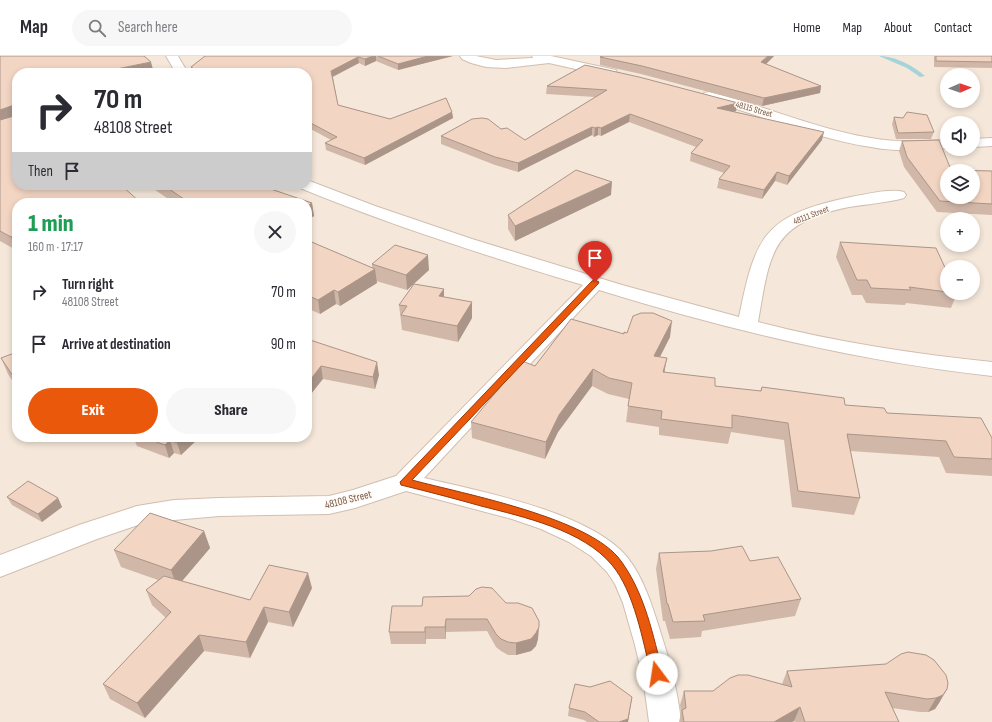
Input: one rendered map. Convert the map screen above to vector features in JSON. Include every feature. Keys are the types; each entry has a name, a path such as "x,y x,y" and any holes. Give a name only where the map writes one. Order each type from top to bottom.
{"street":[{"path":"172,56 179,68"},
{"path":"466,56 478,62 493,65 543,58 621,75"},
{"name":"48115 Street","path":"698,94 764,112 806,126 871,143 910,146 940,144"},
{"path":"980,143 992,142"},
{"path":"312,187 436,234 747,326 807,341 888,355 992,369"},
{"name":"48111 Street","path":"747,326 758,270 773,237 782,227 798,217 822,209 898,195"},
{"name":"48108 Street","path":"0,566 88,532 137,516 189,509 329,505 355,499 405,482 595,282"},
{"path":"405,482 526,514 569,530 597,544 616,563 631,587 646,629 665,703 665,722"}],"shaded area":[{"path":"0,56 992,56 992,722 0,722"}],"building":[{"path":"0,56 144,56 151,62 122,68 12,68 12,106 0,110"},
{"path":"205,56 373,56 365,59 358,57 331,71 338,105 390,119 446,98 452,112 364,158 325,143 337,137 312,124 312,68 191,67"},
{"path":"378,56 428,56 398,64"},
{"path":"768,56 761,62 821,86 764,98 642,66 600,57"},
{"path":"936,56 992,56 992,62 936,61"},
{"path":"585,65 639,77 738,103 717,108 824,132 789,176 777,172 764,190 719,179 730,166 691,153 703,140 630,114 601,128 592,127 518,163 495,157 441,136 472,119 482,118 488,119 501,129 507,128 525,140 607,90 547,86"},
{"path":"907,112 927,115 934,132 898,133 894,117 903,118"},
{"path":"12,117 12,190 127,190 135,198 12,198 12,236 0,231 0,120"},
{"path":"939,140 940,156 945,156 949,164 940,164 940,201 907,157 902,141"},
{"path":"576,170 612,182 515,226 508,215"},
{"path":"980,171 992,171 992,204 980,203"},
{"path":"170,190 274,190 297,198 182,198"},
{"path":"312,242 375,269 338,292 334,290 318,300 312,297"},
{"path":"840,242 936,248 942,260 940,260 940,291 909,287 911,290 871,288 867,280 857,280"},
{"path":"395,245 428,255 406,275 372,264"},
{"path":"414,284 444,289 439,296 472,302 457,326 401,315 407,306 399,305"},
{"path":"641,313 653,313 672,321 654,356 667,358 663,372 715,378 715,386 761,391 762,387 844,398 845,405 884,408 887,413 981,418 992,438 992,459 954,457 946,441 847,434 860,498 798,491 788,423 732,415 732,428 661,419 662,411 628,406 632,383 609,378 593,369 559,415 546,442 471,422 522,361 535,366 571,319 624,334 624,332 627,333 633,316"},
{"path":"312,341 377,362 373,377 321,366 312,378"},
{"path":"12,354 12,374 1,358"},
{"path":"157,442 168,442 165,445"},
{"path":"28,481 58,498 38,514 7,497"},
{"path":"150,513 204,531 171,570 114,550"},
{"path":"742,546 750,561 778,557 801,599 703,615 705,621 673,622 667,604 659,553 711,551"},
{"path":"269,565 308,573 289,612 264,607 246,642 199,635 137,703 103,684 171,612 146,590 164,576 250,600"},
{"path":"482,587 492,588 506,603 518,603 532,608 539,621 539,627 531,639 516,643 501,639 496,634 487,619 446,619 445,627 425,627 425,632 389,632 392,606 422,606 423,597 469,596 476,589"},
{"path":"908,652 926,655 934,660 946,675 948,683 947,689 943,695 936,698 927,699 885,692 899,722 805,722 800,707 774,722 684,722 682,710 686,708 684,691 713,691 730,678 738,675 748,675 792,687 787,671 886,664 901,654"},
{"path":"610,681 632,697 628,719 619,722 599,722 585,712 569,708 575,684 590,687"}],"waterway":[{"path":"882,56 909,67 922,76"}],"route":[{"path":"595,282 405,482 526,514 569,530 597,544 616,563 631,587 646,629 657,674"}]}
